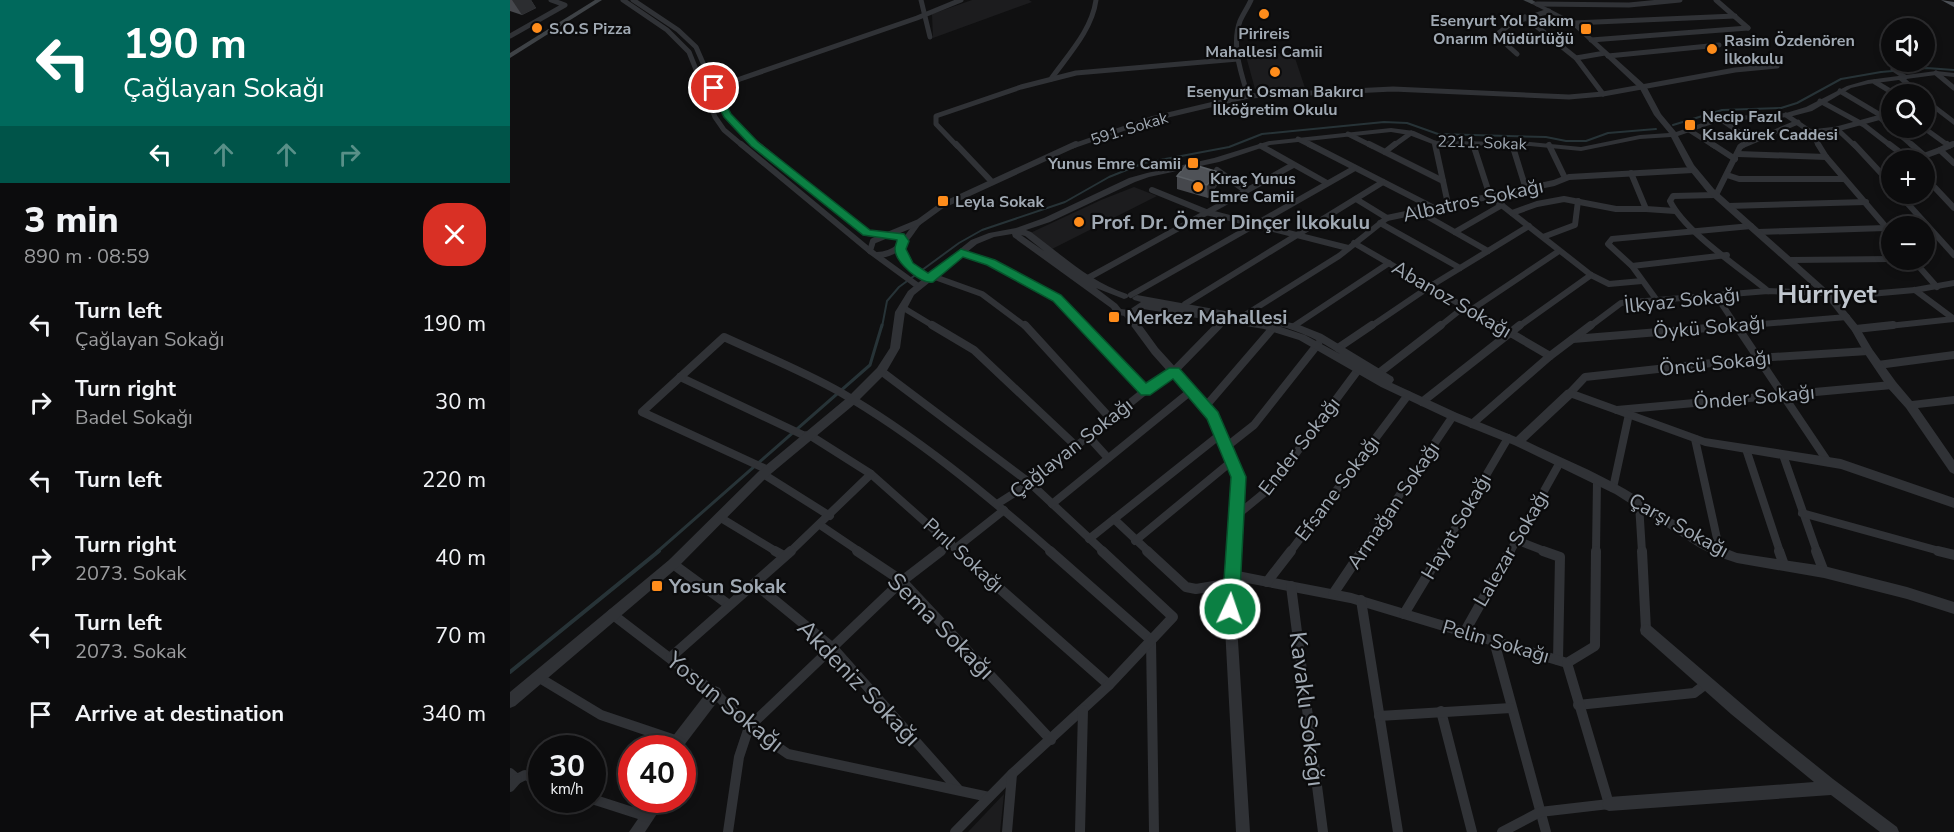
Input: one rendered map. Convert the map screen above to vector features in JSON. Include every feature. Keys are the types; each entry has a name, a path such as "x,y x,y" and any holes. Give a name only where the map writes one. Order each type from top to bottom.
{"main road":[{"path":"510,51 586,0"},
{"path":"510,56 599,0"},
{"path":"1945,0 1954,5"}],"street":[{"path":"510,36 565,5 551,0"},
{"path":"623,0 634,2 678,30 696,47 727,115 755,144 867,233 897,235 903,241"},
{"path":"921,0 930,37"},
{"path":"713,86 961,0"},
{"path":"1051,79 1086,27 1097,6 1096,0"},
{"path":"1248,96 1238,59 1239,22 1251,0"},
{"path":"1531,1 1629,5 1680,0"},
{"path":"1591,40 1748,28 1716,0"},
{"path":"1531,1 1573,23 1643,88 1658,115 1674,135 1693,170 1716,195 1828,295 1857,329 1868,351 1892,385 1910,405 1954,469"},
{"path":"634,2 689,52 704,93 724,130 907,279 924,280 982,294 1023,322 1110,418"},
{"path":"1517,54 1496,35 1525,17 1549,11"},
{"path":"1573,23 1735,16"},
{"path":"1525,17 1576,58 1603,94"},
{"path":"1576,58 1719,45"},
{"path":"992,182 936,124 936,116 1076,73 1238,59"},
{"name":"591. Sokak","path":"919,222 941,206 1077,144 1141,122 1248,96 1393,89 1569,97 1643,88 1735,70 1777,66"},
{"path":"1897,72 1910,84"},
{"path":"1936,73 1954,88"},
{"name":"2211. Sokak","path":"902,307 910,293 924,280 974,242 992,235 1017,230 1070,210 1132,180 1216,160 1261,146 1299,139 1391,130 1411,133 1435,143 1512,143 1581,149 1640,137 1674,135 1720,119 1786,115 1809,109 1840,91 1902,76 1936,73 1954,75"},
{"path":"1875,82 1881,86"},
{"path":"1840,91 1880,117 1918,150"},
{"path":"1820,101 1864,125 1898,150"},
{"path":"1935,107 1953,122"},
{"path":"1786,115 1811,132 1826,157 1881,221"},
{"path":"1811,132 1837,129 1880,117"},
{"path":"1720,119 1751,140"},
{"path":"1716,195 1740,147 1751,140 1797,122"},
{"path":"1837,129 1881,173"},
{"path":"1689,130 1736,157 1826,157"},
{"path":"1385,152 1411,133"},
{"path":"1348,134 1443,181"},
{"path":"1935,135 1952,145"},
{"path":"1299,139 1432,207"},
{"path":"1435,143 1448,204"},
{"path":"1512,143 1526,189"},
{"path":"1473,144 1490,196 1591,275 1610,284 1642,281"},
{"path":"1935,152 1952,145"},
{"path":"1261,146 1327,183"},
{"path":"1549,146 1565,178"},
{"path":"1940,150 1954,163"},
{"path":"1088,278 1293,165"},
{"path":"1133,298 1355,168"},
{"path":"1217,170 1246,190"},
{"name":"Albatros Sokağı","path":"1245,315 1348,248 1387,218 1416,210 1554,183 1565,178 1693,170"},
{"path":"1631,173 1646,209"},
{"path":"1727,175 1739,179 1844,178"},
{"path":"1185,304 1383,182"},
{"path":"1935,188 1954,208"},
{"path":"1152,190 1206,212 1348,248"},
{"path":"1716,195 1673,196 1670,201 1675,211 1694,230 1768,291"},
{"path":"1356,199 1387,218"},
{"path":"1512,213 1537,204 1564,199 1616,209 1675,211"},
{"path":"1543,237 1575,225 1578,201"},
{"path":"1728,206 1866,202"},
{"path":"1908,204 1954,255"},
{"path":"1455,232 1502,205"},
{"path":"1416,210 1488,251"},
{"path":"870,251 870,244 885,235 919,222"},
{"path":"877,255 887,255 900,249 903,241 919,222"},
{"path":"1380,223 1460,268"},
{"path":"1338,348 1429,287 1529,226"},
{"path":"1656,299 1632,266 1608,243 1612,239 1694,230 1881,228"},
{"path":"1133,298 1135,312 1128,314 1118,312 1114,306 1016,236 1017,230 1023,231 1109,292 1224,320 1273,328 1318,345 1358,370 1408,395"},
{"name":"Abanoz Sokağı","path":"1354,243 1550,356"},
{"path":"900,249 909,265 924,280"},
{"path":"1379,373 1467,308 1559,251"},
{"path":"961,253 991,262 1057,298 1145,391"},
{"path":"1632,266 1727,255"},
{"path":"1791,260 1881,260"},
{"path":"1294,326 1389,263"},
{"path":"1922,270 1937,287"},
{"path":"1422,402 1510,332 1591,275"},
{"path":"1828,295 1915,290 1954,283"},
{"path":"1915,290 1954,319"},
{"name":"İlkyaz Sokağı","path":"1472,424 1550,356 1621,303 1656,299 1717,297 1768,291 1828,295"},
{"path":"1717,297 1828,462"},
{"path":"1114,306 1117,300 1133,298 1185,304 1294,326 1319,336 1379,373 1408,395"},
{"path":"510,701 673,564 722,518 765,471 880,371 895,348 902,307 974,350 1076,446"},
{"path":"1128,314 1155,351 1213,416 1239,477 1230,609 1243,832"},
{"name":"Öykü Sokağı","path":"1572,339 1735,324 1847,317"},
{"path":"1857,329 1954,319"},
{"name":"Çağlayan Sokağı","path":"749,727 902,581 954,546 1110,418 1174,371 1224,320"},
{"path":"1205,407 1273,328"},
{"path":"830,516 750,461 642,412 724,337 850,399 915,441 1001,507 1151,640 1154,832"},
{"path":"1226,447 1254,425 1318,345"},
{"name":"Öncü Sokağı","path":"1570,393 1584,377 1758,358 1868,351"},
{"path":"1878,365 1954,355"},
{"name":"Ender Sokağı","path":"1235,517 1270,488 1358,370"},
{"path":"880,371 1030,483 1173,617 1109,685 1012,774 955,832"},
{"name":"Pırıl Sokağı","path":"680,377 807,435 871,474 1109,685"},
{"name":"Önder Sokağı","path":"1617,410 1892,385"},
{"path":"1052,504 1191,392"},
{"path":"1513,440 1570,393 1695,439 1841,464 1954,503"},
{"name":"Çarşı Sokağı","path":"1408,395 1513,440 1613,489 1720,552 1737,558 1824,572 1908,594 1954,609"},
{"name":"Efsane Sokağı","path":"1267,582 1408,395"},
{"path":"1910,405 1954,400"},
{"path":"1613,489 1629,414"},
{"name":"Armağan Sokağı","path":"1333,594 1454,416"},
{"path":"1089,539 1221,434"},
{"path":"1088,436 1108,458"},
{"path":"1695,439 1720,552"},
{"name":"Hayat Sokağı","path":"1404,614 1513,440"},
{"path":"1746,449 1784,565"},
{"path":"1783,455 1824,572"},
{"path":"1135,541 1232,461"},
{"name":"Lalezar Sokağı","path":"1464,633 1559,464"},
{"path":"671,657 830,516 871,474"},
{"name":"Pelin Sokağı","path":"1232,579 1267,582 1361,600 1563,662 1595,646 1597,481"},
{"path":"1639,504 1646,630 1707,684 1834,788 1892,832"},
{"path":"1803,513 1954,555"},
{"path":"722,518 784,556"},
{"path":"1114,519 1186,587 1196,590 1232,579"},
{"name":"Sema Sokağı","path":"820,525 902,581 1051,740"},
{"path":"1516,540 1560,557 1563,662 1609,804"},
{"path":"673,564 729,605"},
{"name":"Akdeniz Sokağı","path":"755,584 832,648 958,789"},
{"name":"Kavaklı Sokağı","path":"1291,586 1323,832"},
{"path":"1361,600 1398,832"},
{"name":"Yosun Sokağı","path":"612,614 715,693 749,727 788,754 989,797"},
{"path":"1494,641 1546,832"},
{"path":"538,677 601,715 652,735"},
{"path":"1578,705 1694,693 1707,684"},
{"path":"684,735 715,693"},
{"path":"1379,716 1511,708"},
{"path":"1080,832 1083,710"},
{"path":"1442,711 1472,832"},
{"path":"728,832 739,757 749,727"},
{"path":"1007,832 1012,774"},
{"path":"512,780 528,777"},
{"path":"1502,832 1540,812 1609,804 1834,788"},
{"path":"606,804 648,817"},
{"path":"636,832 651,813"}],"shaded area":[{"path":"972,0 1029,0 1032,2 933,38 932,14"},
{"name":"Esenyurt Osman Bakırcı İlköğretim Okulu","path":"1293,52 1305,88 1264,91 1255,89 1246,56"},
{"name":"Prof. Dr. Ömer Dinçer İlkokulu","path":"1134,187 1157,196 1050,250 1028,234 1101,200"},
{"path":"1004,794 1000,832 968,832"}],"building":[{"path":"1188,163 1218,172 1207,185 1177,176"}],"waterway":[{"path":"1673,125 1722,110 1781,108 1797,103 1841,79 1881,72 1927,68 1954,70"},
{"path":"882,327 887,301 899,287 959,243 982,230 1065,202 1109,177 1144,163 1229,147 1262,134 1384,122 1407,123 1438,134 1546,137 1566,141 1586,141 1608,133 1656,129"},
{"path":"657,552 870,365 882,325"},
{"path":"510,672 659,551"}],"place":[{"name":"Pirireis Mahallesi Camii","path":"1264,14"},
{"name":"S.O.S Pizza","path":"537,28"},
{"name":"Esenyurt Yol Bakım Onarım Müdürlüğü","path":"1586,29"},
{"name":"Rasim Özdenören İlkokulu","path":"1712,49"},
{"name":"Esenyurt Osman Bakırcı İlköğretim Okulu","path":"1275,72"},
{"name":"Necip Fazıl Kısakürek Caddesi","path":"1690,125"},
{"name":"Yunus Emre Camii","path":"1193,163"},
{"name":"Kıraç Yunus Emre Camii","path":"1198,187"},
{"name":"Leyla Sokak","path":"943,201"},
{"name":"Prof. Dr. Ömer Dinçer İlkokulu","path":"1079,222"},
{"name":"Merkez Mahallesi","path":"1114,317"},
{"name":"Yosun Sokak","path":"657,586"}],"district":[{"name":"Hürriyet","path":"1827,294"}],"route":[{"path":"714,88 727,115 736,127 755,144 867,233 900,236 903,245 900,249 904,258 916,271 929,279 961,253 991,262 1057,298 1145,391 1174,371 1213,416 1239,477 1230,609"}]}
